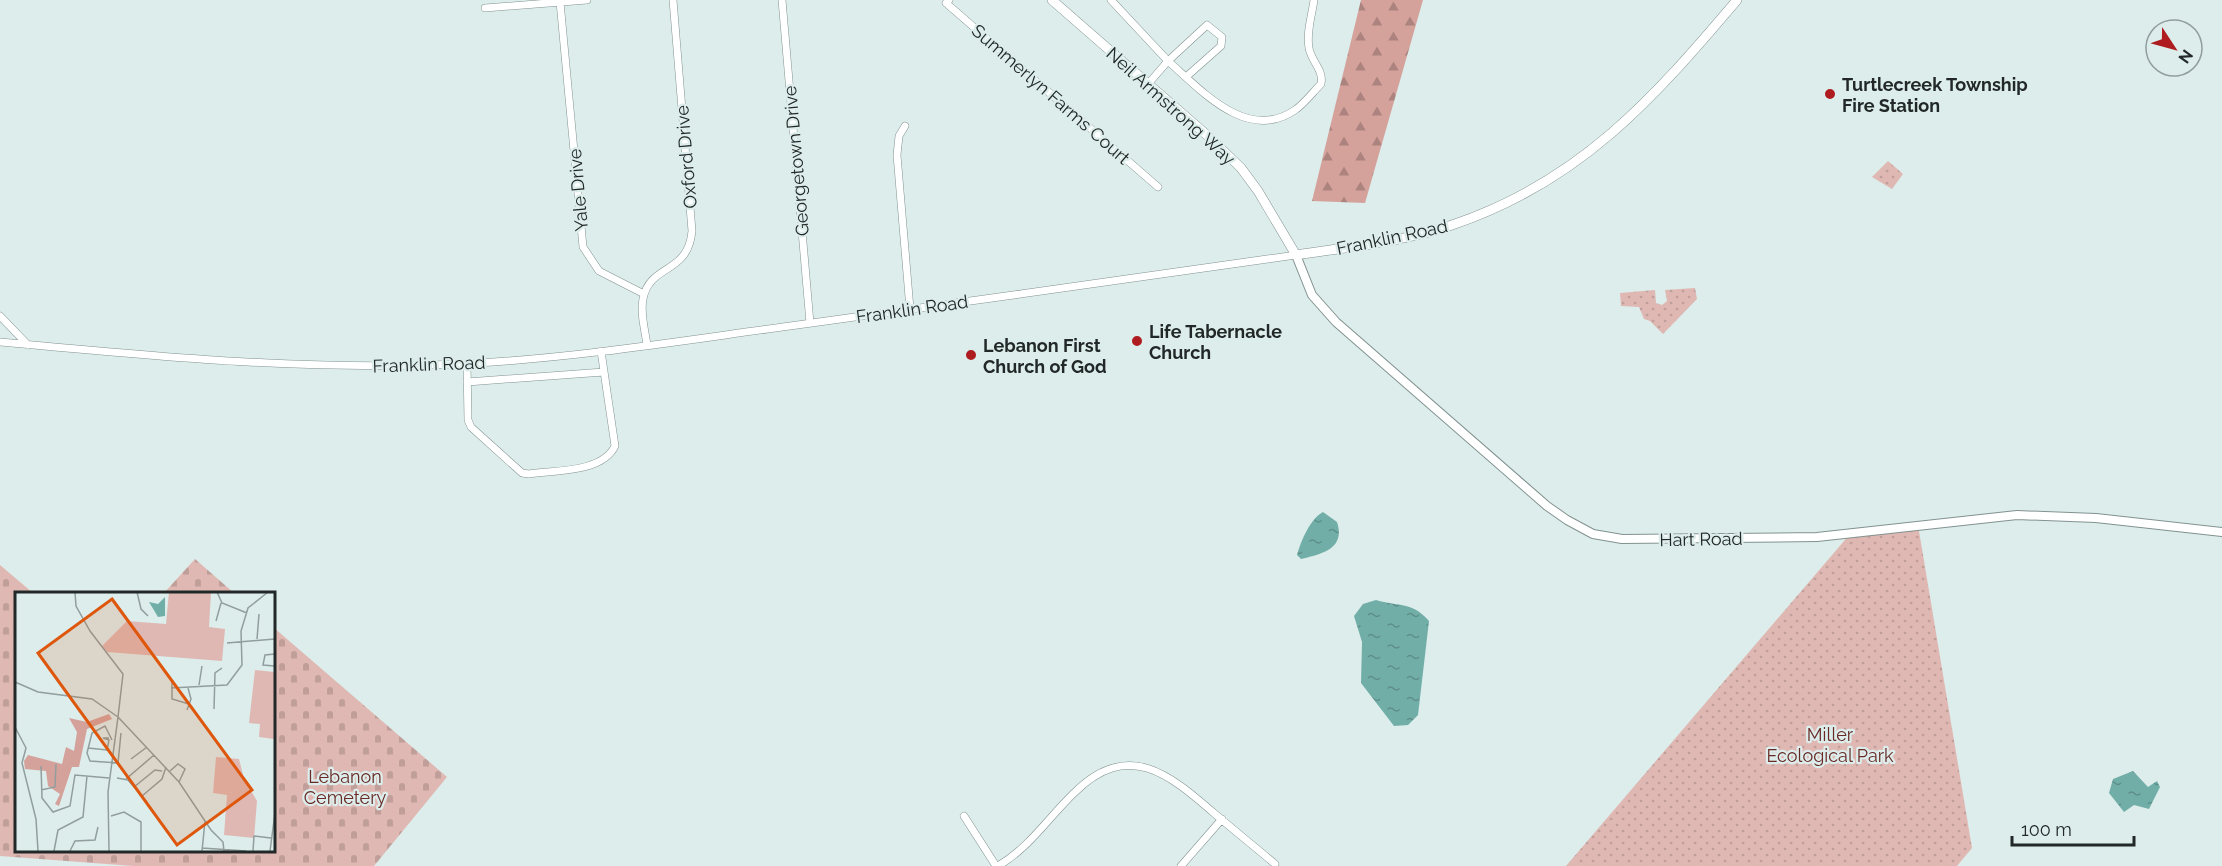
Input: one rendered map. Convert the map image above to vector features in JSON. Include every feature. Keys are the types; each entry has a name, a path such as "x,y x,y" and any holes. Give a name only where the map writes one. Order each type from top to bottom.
{"main road":[{"name":"Neil Armstrong Way","path":"1052,0 1241,168 1258,191 1296,255"},
{"name":"Franklin Road","path":"1296,255 1409,236 1443,227 1485,213 1544,183 1583,157 1628,121 1737,0"}],"street":[{"path":"485,8 587,0"},
{"name":"Oxford Drive","path":"644,294 653,279 683,258 691,243 692,225 673,0"},
{"name":"Georgetown Drive","path":"782,0 810,323"},
{"name":"Summerlyn Farms Court","path":"949,0 946,3 1158,187"},
{"path":"1111,0 1186,77 1232,114 1251,120 1273,119 1294,111 1321,84 1322,79 1309,52 1308,41 1314,0"},
{"name":"Yale Drive","path":"560,2 583,247 599,271 644,294"},
{"path":"1148,84 1168,61 1207,25 1217,30 1222,37 1221,46 1186,77"},
{"path":"905,126 899,136 897,155 910,309"},
{"name":"Franklin Road","path":"0,342 155,356 288,364 467,363 601,351 1296,255"},
{"name":"Hart Road","path":"1296,255 1312,296 1336,322 1547,506 1593,534 1622,539 1664,540 1817,537 2017,515 2096,518 2222,532"},
{"path":"644,294 642,308 646,345"},
{"path":"0,316 28,345"},
{"path":"467,363 468,420 471,427 522,473 529,474 598,464 611,455 615,446 601,351"},
{"path":"467,381 604,372"},
{"path":"964,816 997,866 1029,843 1087,781 1114,768 1144,767 1167,774 1275,864"},
{"path":"1181,866 1222,819"}],"green space":[{"path":"1361,0 1423,0 1365,203 1312,201"},
{"path":"1888,161 1903,174 1892,189 1872,177"},
{"path":"1695,288 1697,299 1663,334 1650,321 1644,319 1639,307 1621,306 1620,293 1655,290 1656,303 1662,305 1667,301 1665,290"},
{"name":"Miller Ecological Park","path":"1918,525 1972,848 1957,866 1566,866 1850,534"},
{"path":"195,559 233,592 165,592"},
{"name":"Lebanon Cemetery","path":"0,565 32,592 15,592 15,851 274,851 274,628 447,777 374,866 133,866 0,856"}],"water":[{"path":"1323,512 1337,522 1338,538 1330,549 1301,559 1297,555 1304,537 1310,525"},
{"path":"1376,600 1411,607 1429,621 1418,715 1408,725 1394,726 1361,683 1362,642 1354,616 1363,604"},
{"path":"2133,771 2148,787 2157,781 2160,787 2149,809 2134,805 2124,812 2109,793 2113,779"}],"place":[{"name":"Turtlecreek Township Fire Station","path":"1830,94"},
{"name":"Life Tabernacle Church","path":"1137,341"},
{"name":"Lebanon First Church of God","path":"971,355"}]}
